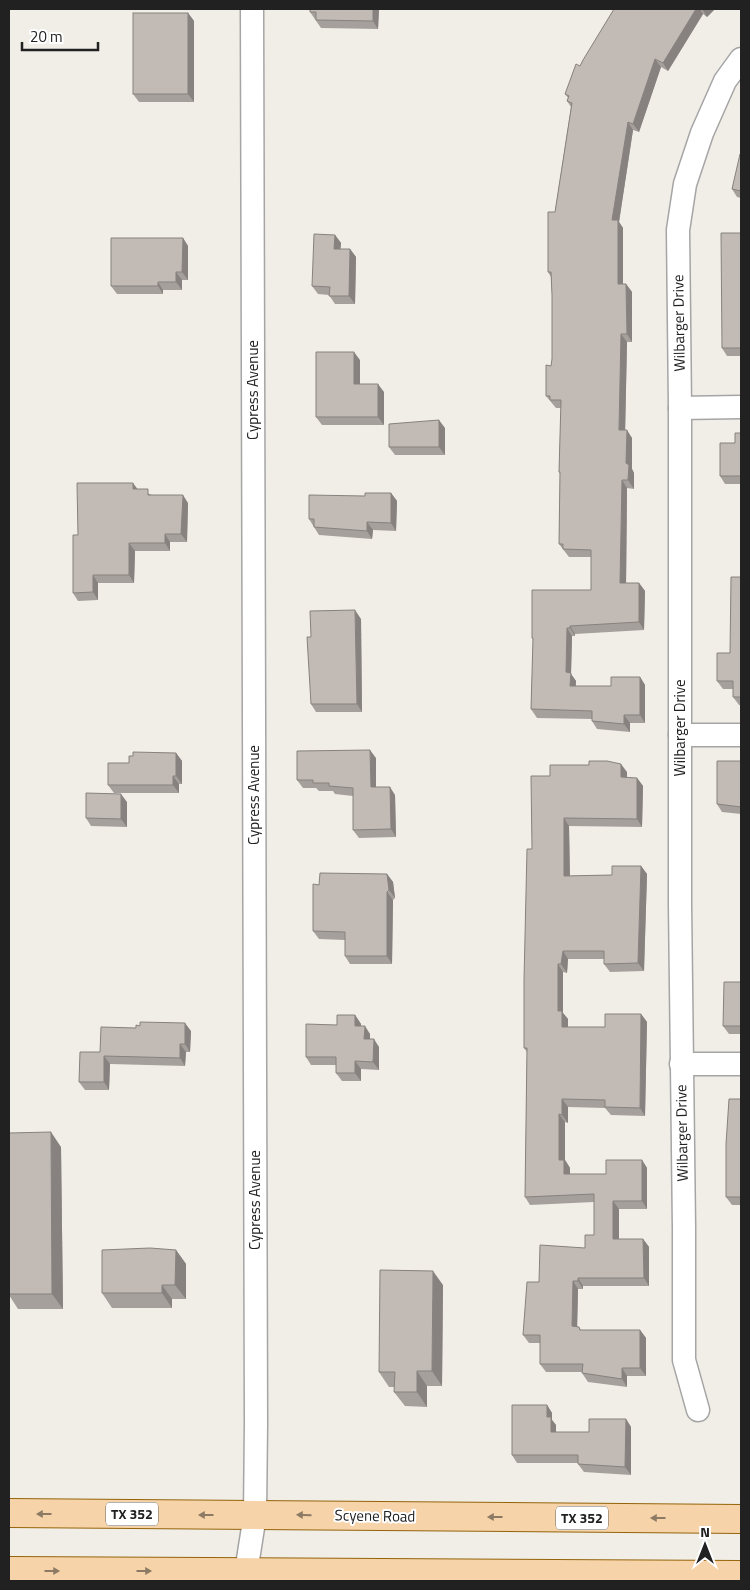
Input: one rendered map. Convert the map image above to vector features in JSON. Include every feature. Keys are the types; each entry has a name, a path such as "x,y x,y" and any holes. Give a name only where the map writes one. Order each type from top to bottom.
{"main road":[{"name":"Scyene Road","path":"9,1513 741,1519"},
{"path":"9,1571 246,1577 741,1575"}],"street":[{"name":"Cypress Avenue","path":"246,1577 255,1515 252,9"},
{"name":"Wilbarger Drive","path":"698,1410 684,1360 678,230 685,184 702,133 725,81 741,59"},
{"path":"680,408 741,407"},
{"path":"680,735 741,735"},
{"path":"681,1064 741,1064"}],"building":[{"path":"310,9 373,9 373,21 316,20 316,12 310,12"},
{"path":"614,9 696,9 663,63 655,59 633,124 628,122 612,220 618,220 618,284 626,284 627,334 621,334 619,430 627,430 626,463 629,465 628,480 622,480 620,583 639,583 639,622 570,626 570,628 567,628 566,672 571,673 570,686 611,686 611,677 640,677 640,715 624,715 624,724 592,721 592,711 531,709 532,590 591,590 591,550 563,549 563,544 559,544 561,400 550,400 550,396 546,396 546,365 551,366 552,359 552,295 551,272 548,272 548,212 555,212 572,103 567,101 569,96 565,94 576,64 580,66"},
{"path":"133,13 188,13 188,94 133,94"},
{"path":"741,154 741,191 732,189"},
{"path":"721,233 741,233 741,348 722,348"},
{"path":"314,234 335,235 334,249 350,249 349,296 329,296 330,287 312,286"},
{"path":"111,238 183,238 182,272 176,272 176,282 158,282 158,286 111,286"},
{"path":"316,352 354,352 354,384 378,384 378,417 316,417"},
{"path":"439,420 439,447 389,447 389,424"},
{"path":"735,433 741,433 741,476 720,476 720,443 735,443"},
{"path":"77,483 133,483 133,489 148,489 148,495 183,495 181,534 165,534 165,543 129,543 129,575 93,575 93,592 73,593 73,535 78,535"},
{"path":"365,493 391,493 391,523 367,522 367,531 314,527 314,519 309,519 309,495 365,496"},
{"path":"731,577 741,577 741,697 733,697 733,681 717,681 717,653 730,653"},
{"path":"355,610 357,704 311,704 307,637 311,637 310,611"},
{"path":"370,750 371,787 390,787 391,829 353,830 353,788 329,786 329,783 313,783 313,780 297,780 297,751"},
{"path":"133,752 176,753 176,776 173,776 173,785 108,785 108,763 129,763 129,756 133,756"},
{"path":"589,761 607,761 621,764 621,777 637,778 637,819 564,818 564,876 612,875 612,866 641,866 638,963 604,964 604,951 563,951 561,964 558,964 558,1011 562,1011 562,1027 605,1027 605,1014 641,1014 640,1108 605,1107 605,1100 562,1099 562,1115 559,1114 559,1160 564,1160 564,1174 606,1174 606,1160 642,1160 642,1201 613,1201 613,1239 643,1239 644,1278 578,1278 578,1281 573,1281 572,1326 579,1327 580,1330 640,1330 640,1368 622,1368 622,1379 582,1373 583,1364 540,1364 540,1335 523,1335 527,1282 539,1282 540,1245 585,1248 585,1235 594,1235 594,1194 525,1197 527,1048 524,1048 524,980 527,849 532,849 531,776 550,776 550,765 589,765"},
{"path":"717,761 741,761 741,807 717,804"},
{"path":"86,793 121,794 121,819 86,818"},
{"path":"320,873 387,874 389,890 387,892 387,956 345,956 345,932 313,931 313,884 319,885"},
{"path":"724,982 741,982 741,1026 723,1026"},
{"path":"337,1015 355,1015 355,1026 365,1026 364,1039 374,1039 373,1062 355,1061 355,1073 336,1073 336,1057 306,1057 306,1024 337,1025"},
{"path":"140,1022 185,1023 185,1044 180,1044 180,1058 104,1056 104,1082 79,1082 80,1052 100,1052 101,1027 136,1028 136,1025 140,1026"},
{"path":"729,1099 741,1099 741,1197 726,1197 726,1144"},
{"path":"51,1132 52,1294 9,1294 9,1133"},
{"path":"150,1248 176,1250 175,1285 162,1285 162,1293 102,1293 102,1250"},
{"path":"380,1270 433,1271 432,1371 417,1371 417,1392 394,1392 395,1372 379,1372"},
{"path":"512,1405 547,1405 547,1417 551,1417 551,1432 589,1432 589,1419 626,1419 625,1467 578,1464 578,1455 512,1455"}]}
